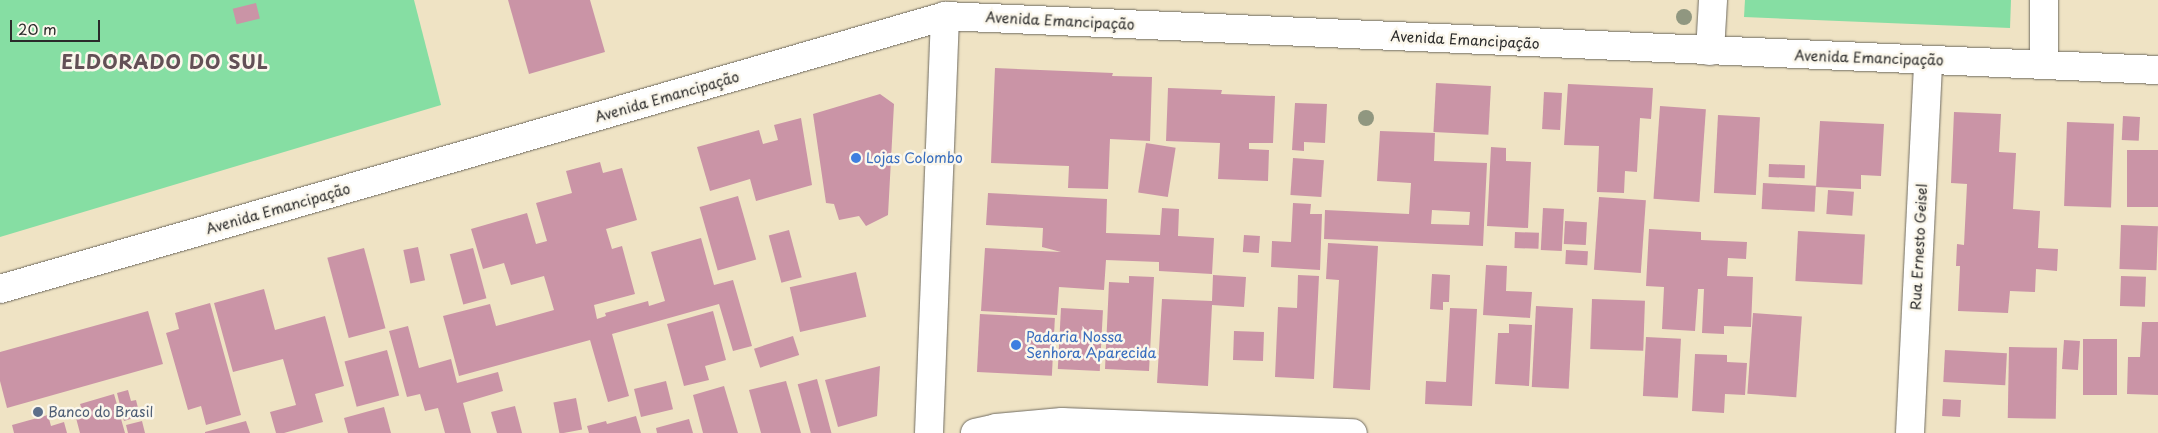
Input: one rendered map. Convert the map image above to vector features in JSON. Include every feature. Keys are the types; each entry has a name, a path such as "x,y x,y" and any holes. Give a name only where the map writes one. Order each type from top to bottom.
{"main road":[{"path":"1710,51 1713,0"},
{"path":"2044,0 2044,65"},
{"path":"929,433 943,8"},
{"name":"Avenida Emancipação","path":"0,288 943,8 1710,51 2158,70"},
{"name":"Rua Ernesto Geisel","path":"1910,433 1928,60"},
{"path":"975,433 996,428 1062,422 1352,433"}],"green space":[{"path":"0,0 414,0 441,105 0,237"},
{"path":"1745,0 2011,0 2010,28 1744,17"}],"building":[{"path":"508,0 590,0 605,52 529,74"},
{"path":"256,3 260,19 237,24 233,9"},
{"path":"995,68 1113,73 1112,76 1152,77 1150,141 1110,139 1108,189 1068,188 1069,166 991,163"},
{"path":"1436,83 1491,86 1488,135 1433,132"},
{"path":"1568,84 1653,88 1651,119 1640,118 1637,172 1625,171 1624,193 1597,192 1599,146 1564,145"},
{"path":"1168,88 1222,90 1221,94 1275,96 1273,143 1249,143 1249,149 1269,150 1268,181 1218,179 1220,143 1166,141"},
{"path":"1544,92 1562,93 1560,130 1542,129"},
{"name":"Lojas Colombo","path":"880,94 894,104 888,215 866,226 859,216 839,220 834,204 826,203 813,114"},
{"path":"1295,103 1327,104 1325,143 1304,142 1304,151 1292,150"},
{"path":"1660,106 1706,109 1699,202 1654,199"},
{"path":"1954,112 2001,114 1999,152 2016,153 2013,209 2040,211 2038,248 2058,249 2057,271 2036,269 2035,292 2010,291 2008,313 1958,311 1960,266 1956,266 1957,244 1964,245 1967,184 1951,183"},
{"path":"1718,115 1760,117 1756,195 1714,193"},
{"path":"2123,116 2140,117 2139,141 2122,140"},
{"path":"801,118 812,185 756,201 750,179 710,191 697,147 759,130 763,144 778,140 774,125"},
{"path":"1820,121 1884,124 1881,176 1861,175 1861,189 1816,187"},
{"path":"2067,122 2114,124 2111,208 2064,206"},
{"path":"1380,131 1435,133 1434,161 1487,163 1483,246 1324,239 1325,210 1409,214 1411,183 1377,181","holes":["1432,210 1470,212 1469,225 1431,224"]},
{"path":"1146,143 1176,148 1168,197 1138,192"},
{"path":"1491,147 1506,148 1506,161 1531,162 1528,228 1487,226"},
{"path":"2127,150 2158,150 2158,207 2127,207"},
{"path":"1293,158 1324,160 1321,197 1290,195"},
{"path":"600,162 603,173 622,168 637,220 606,229 612,249 622,246 635,294 594,305 597,319 606,316 605,313 648,301 649,306 665,301 651,252 701,238 714,285 733,280 752,346 733,351 719,304 612,334 629,396 608,402 590,340 459,376 443,316 490,304 496,326 554,310 544,276 511,285 504,263 483,269 471,229 527,213 536,244 547,241 536,203 572,193 566,171"},
{"path":"1769,164 1805,165 1805,178 1769,177"},
{"path":"1763,183 1816,186 1815,212 1762,209"},
{"path":"1828,190 1854,192 1852,216 1826,214"},
{"path":"988,193 1107,199 1106,233 1160,235 1162,208 1179,209 1178,236 1214,238 1212,274 1159,271 1159,262 1106,260 1104,290 1059,287 1057,315 981,311 985,248 1061,252 1042,247 1043,228 986,225"},
{"path":"738,196 756,259 718,270 700,207"},
{"path":"1599,197 1646,200 1641,273 1594,270"},
{"path":"1293,203 1311,204 1310,214 1322,214 1320,270 1271,267 1272,241 1291,242"},
{"path":"1543,208 1564,209 1562,251 1541,250"},
{"path":"1565,221 1587,222 1586,245 1564,244"},
{"path":"2121,225 2158,226 2156,270 2119,269"},
{"path":"1649,229 1701,232 1701,240 1747,242 1746,259 1728,258 1727,276 1753,277 1751,327 1724,326 1724,334 1702,333 1704,289 1698,289 1695,331 1662,329 1664,287 1646,286"},
{"path":"789,230 802,277 781,283 769,235"},
{"path":"1798,231 1865,235 1862,284 1795,281"},
{"path":"1515,232 1539,233 1538,249 1514,248"},
{"path":"1244,235 1260,236 1259,253 1243,252"},
{"path":"1328,243 1378,246 1370,390 1333,388 1339,280 1326,279"},
{"path":"418,247 425,280 410,283 403,250"},
{"path":"364,248 385,328 349,338 327,258"},
{"path":"473,248 486,298 463,304 450,254"},
{"path":"1566,250 1588,251 1587,265 1565,264"},
{"path":"1486,265 1507,266 1506,291 1532,292 1530,318 1483,315"},
{"path":"856,272 866,317 800,332 790,287"},
{"path":"1432,274 1450,275 1449,302 1443,302 1443,310 1430,309"},
{"path":"1213,275 1246,277 1244,307 1212,305 1208,386 1157,383 1162,299 1212,301"},
{"path":"1298,275 1319,276 1314,379 1275,377 1278,307 1297,308"},
{"path":"1129,276 1154,277 1149,371 1105,369 1109,282 1129,283"},
{"path":"2121,276 2146,277 2145,307 2120,306"},
{"path":"264,289 275,330 325,316 344,386 315,394 323,422 284,433 276,433 270,412 296,405 283,359 233,372 214,303"},
{"path":"1592,299 1645,301 1643,351 1590,349"},
{"path":"210,303 241,415 206,425 201,406 188,410 166,333 179,329 175,313"},
{"path":"1536,306 1573,308 1569,389 1532,387"},
{"path":"1061,308 1103,310 1100,371 1058,369"},
{"path":"1450,308 1477,309 1472,406 1425,404 1426,381 1446,382"},
{"path":"148,311 163,364 7,408 0,381 0,352"},
{"path":"713,311 726,360 705,366 709,380 684,386 667,324"},
{"path":"1753,313 1802,316 1796,397 1747,394"},
{"name":"Padaria Nossa Senhora Aparecida","path":"980,314 1055,318 1052,376 977,372"},
{"path":"2142,322 2158,322 2158,395 2127,394 2128,357 2140,357"},
{"path":"1509,324 1532,325 1529,386 1495,384 1498,333 1509,333"},
{"path":"408,326 419,368 451,359 457,383 498,372 503,391 463,403 471,433 445,433 438,408 425,411 420,394 407,397 389,331"},
{"path":"1234,331 1264,332 1263,361 1233,360"},
{"path":"793,336 799,355 760,368 754,349"},
{"path":"1646,337 1681,339 1678,398 1643,396"},
{"path":"2083,339 2117,339 2117,395 2083,395"},
{"path":"2064,340 2080,341 2078,370 2062,369"},
{"path":"2009,347 2057,348 2056,419 2008,418"},
{"path":"387,350 399,395 357,407 344,361"},
{"path":"1945,350 2007,353 2005,385 1943,382"},
{"path":"1695,354 1727,355 1727,362 1747,363 1745,395 1725,394 1724,413 1692,411"},
{"path":"880,366 877,416 838,427 825,380"},
{"path":"817,379 831,433 811,433 798,384"},
{"path":"666,381 673,409 641,417 634,389"},
{"path":"786,381 801,433 761,433 749,390"},
{"path":"724,386 738,433 703,433 693,395"},
{"path":"128,390 131,401 136,400 140,416 124,421 117,393"},
{"path":"114,394 125,433 80,433 76,418 84,416 80,404"},
{"path":"576,398 582,429 559,433 553,402"},
{"path":"1943,399 1961,400 1960,417 1942,416"},
{"path":"515,406 522,433 497,433 491,412"},
{"path":"384,407 391,433 348,433 344,418"},
{"path":"48,415 51,426 64,422 67,433 14,433 12,425"},
{"path":"636,416 641,433 589,433 587,426 606,421 607,424"},
{"path":"689,419 693,433 657,433 656,428"},
{"path":"142,421 145,433 128,433 126,425"},
{"path":"246,421 250,433 205,433 205,432"}],"place":[{"name":"Lojas Colombo","path":"856,158"},
{"name":"Padaria Nossa Senhora Aparecida","path":"1016,345"},
{"name":"Banco do Brasil","path":"38,412"}],"district":[{"name":"ELDORADO DO SUL","path":"165,62"}]}
